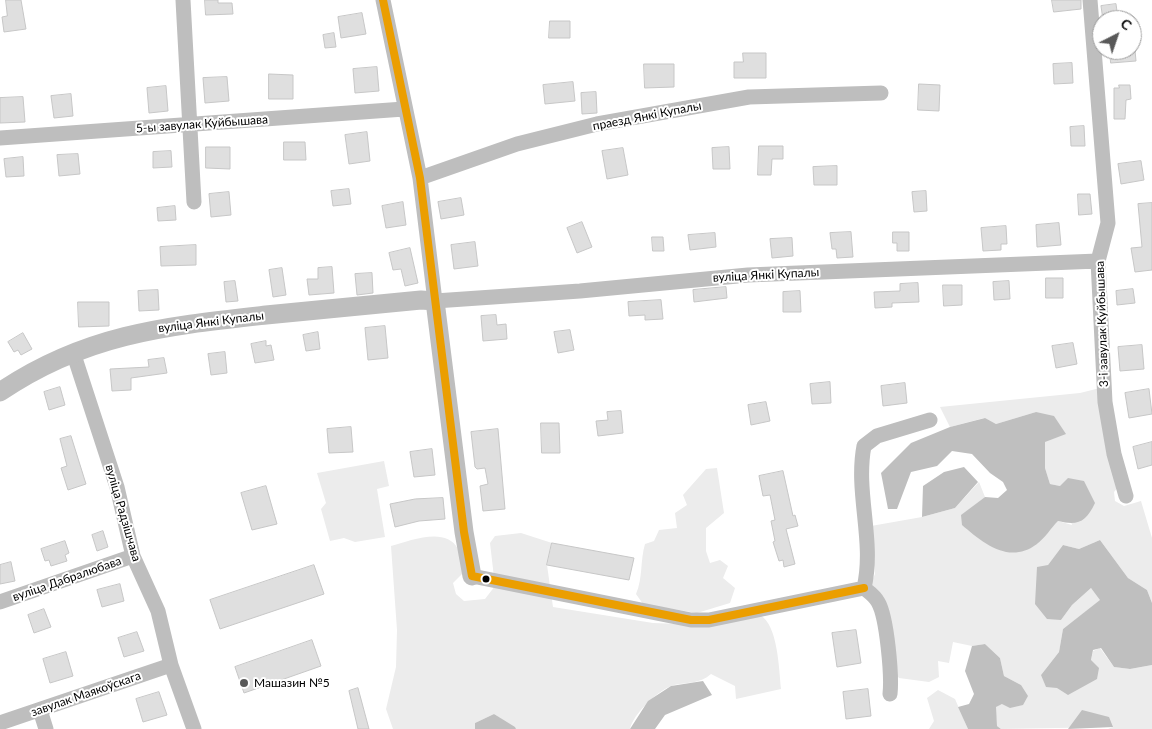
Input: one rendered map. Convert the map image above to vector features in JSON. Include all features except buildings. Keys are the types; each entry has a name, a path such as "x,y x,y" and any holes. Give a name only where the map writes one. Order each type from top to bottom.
{"street":[{"path":"183,0 194,202"},
{"path":"383,0 404,109 420,178 464,532 472,576 691,620 709,620 864,588"},
{"name":"3-і завулак Куйбышава","path":"1090,0 1108,223 1098,261 1105,402 1114,454 1126,496"},
{"name":"праезд Янкі Купалы","path":"420,178 517,144 607,123 749,97 881,93"},
{"name":"5-ы завулак Куйбышава","path":"0,138 404,109"},
{"name":"вуліца Янкі Купалы","path":"0,392 26,374 73,352 130,333 179,324 421,300 435,302 580,291 748,275 1098,261"},
{"name":"вуліца Радзішчава","path":"73,352 117,487 133,556 158,611 171,665 194,729"},
{"path":"864,588 869,568 861,464 864,446 877,436 930,420"},
{"name":"вуліца Дабралюбава","path":"0,602 133,556"},
{"path":"864,588 878,602 883,620 892,680 890,694"},
{"name":"завулак Маякоўскага","path":"0,723 171,665"},
{"path":"40,710 46,729"}],"shaded area":[{"path":"1100,388 1118,487 1114,492 1115,501 1124,506 1141,501 1152,538 1152,603 1147,590 1128,578 1100,540 1079,549 1063,545 1048,565 1061,620 1072,605 1091,588 1101,600 1063,629 1059,652 1041,675 1091,660 1093,651 1100,648 1114,667 1130,669 1152,665 1152,729 1108,729 1113,727 1001,729 997,726 995,707 1002,704 1021,685 1004,676 1000,658 985,644 972,646 953,642 949,663 938,661 939,677 929,682 899,678 894,672 870,585 875,574 871,526 922,517 955,508 979,482 985,497 962,515 1037,544 1058,521 1072,525 1060,486 1050,484 1045,468 1045,442 1036,412 996,424 984,418 950,427 940,407 1080,393"},
{"path":"1036,412 1054,416 1066,434 1045,442 1045,468 1050,484 1060,486 1068,478 1084,481 1095,503 1088,515 1081,521 1071,523 1058,521 1040,542 1027,550 1007,552 997,549 979,539 962,525 961,515 985,497 998,498 1007,490 1003,482 990,473 972,454 952,451 937,466 911,472 897,509 888,509 881,473 911,443 950,427 985,418 996,424"},
{"path":"384,461 389,486 377,489 385,537 355,542 344,538 330,541 321,509 326,503 317,473"},
{"path":"964,467 978,482 955,508 922,517 923,486 944,472"},
{"path":"717,468 724,513 706,528 706,551 710,563 720,560 728,566 723,578 735,588 730,603 697,613 643,604 636,594 640,582 645,544 654,541 659,530 677,528 675,513 687,505 683,495 706,469"},
{"path":"521,533 552,543 547,565 553,607 653,623 709,625 760,615 771,628 774,638 781,689 736,699 735,686 711,674 698,681 674,685 661,691 636,716 630,729 516,729 494,714 475,723 475,729 393,729 386,709 396,667 397,630 391,546 427,537 445,538 452,542 459,551 463,573 453,583 456,594 464,601 485,599 495,586 490,543 495,536"},
{"path":"1100,540 1128,578 1147,590 1152,603 1152,665 1130,669 1114,667 1101,648 1093,650 1091,660 1099,668 1097,679 1068,695 1057,688 1046,687 1041,675 1059,652 1063,629 1100,600 1091,588 1072,605 1061,620 1047,619 1035,604 1037,567 1048,565 1063,545 1079,549"},
{"path":"985,644 1000,658 1004,676 1021,685 1028,696 1023,705 1010,708 1002,704 996,707 997,726 1001,729 968,729 958,707 969,704 974,694 965,671 972,646"},
{"path":"703,681 712,695 665,715 655,729 630,729 648,701 671,686"},
{"path":"938,690 955,699 968,729 929,729 934,721 927,698"},
{"path":"1082,710 1109,717 1113,727 1068,729"},
{"path":"494,714 516,729 475,729 475,723"}],"transit line":[{"path":"383,0 420,178 464,532 472,576 691,620 709,620 864,588"}],"place":[{"name":"Машазин №5","path":"244,683"}]}
